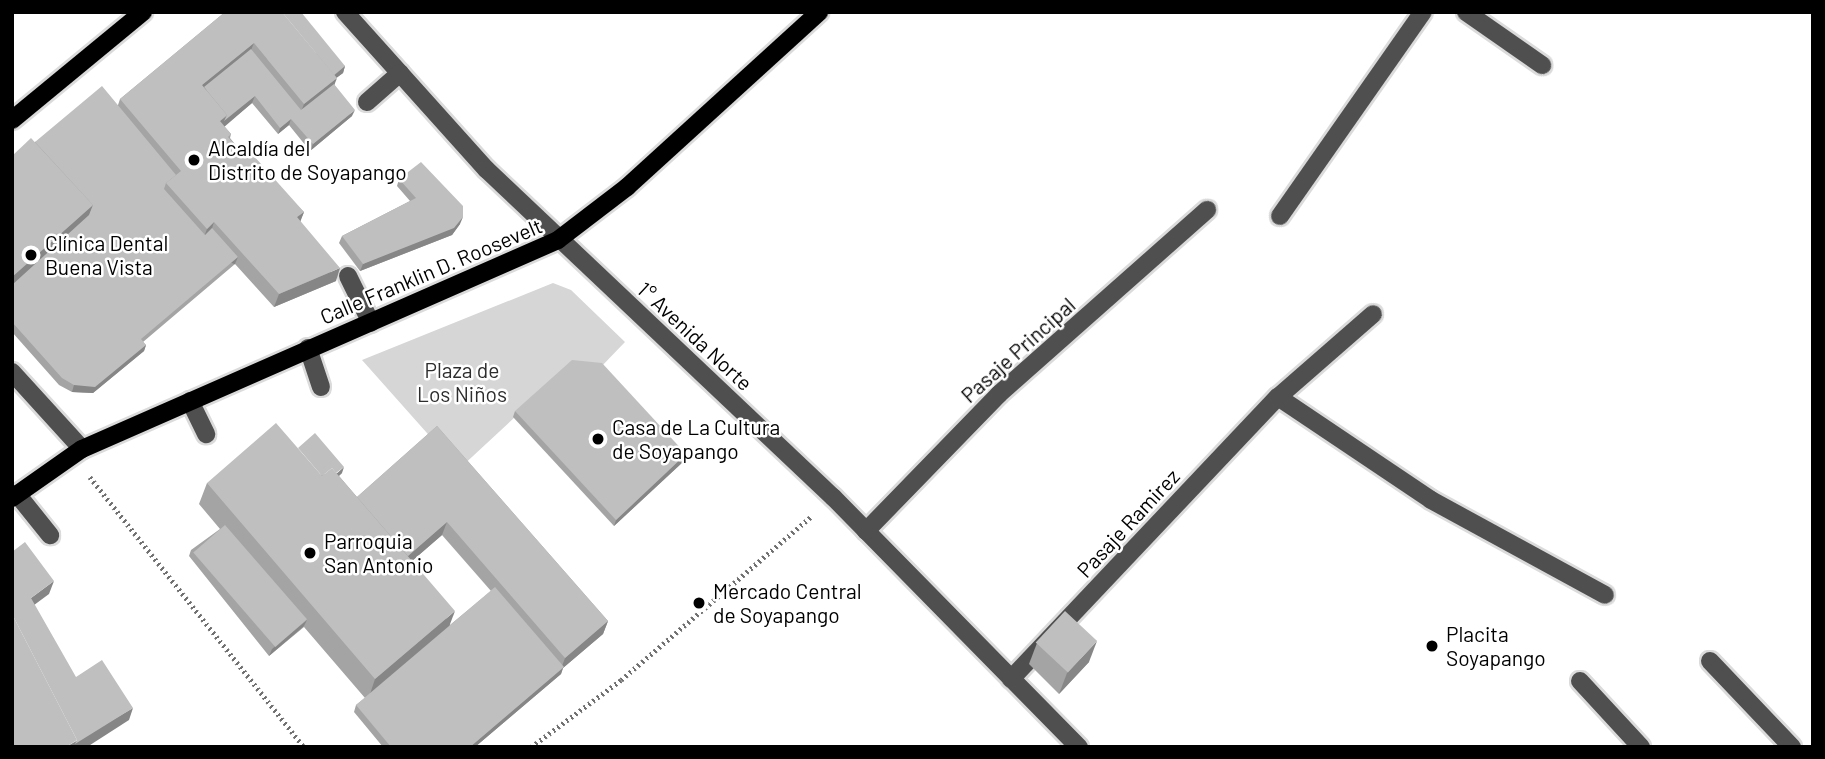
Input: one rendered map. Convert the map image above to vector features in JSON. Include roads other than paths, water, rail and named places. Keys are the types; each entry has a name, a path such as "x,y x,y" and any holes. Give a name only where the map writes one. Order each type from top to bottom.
{"main road":[{"path":"12,120 143,12"},
{"name":"Calle Franklin D. Roosevelt","path":"14,496 82,449 558,240 627,187 819,12"}],"street":[{"name":"1° Avenida Norte","path":"345,12 487,170 558,240 833,497 1079,747"},
{"path":"1280,216 1423,12"},
{"path":"1465,12 1542,65"},
{"path":"367,102 400,73"},
{"name":"Pasaje Principal","path":"866,531 999,394 1207,210"},
{"path":"348,276 371,323"},
{"name":"Pasaje Ramirez","path":"1011,679 1278,397 1373,314"},
{"path":"308,348 321,387"},
{"path":"12,373 82,449"},
{"path":"1278,397 1431,500 1605,595"},
{"path":"190,401 206,435"},
{"path":"14,496 50,535"},
{"path":"1710,661 1792,747"},
{"path":"1580,681 1642,747"}],"place":[{"name":"Alcaldía del Distrito de Soyapango","path":"194,160"},
{"name":"Clínica Dental Buena Vista","path":"31,255"},
{"name":"Casa de La Cultura de Soyapango","path":"598,439"},
{"name":"Parroquia San Antonio","path":"310,553"},
{"name":"Mercado Central de Soyapango","path":"699,603"},
{"name":"Placita Soyapango","path":"1432,646"}],"park label":[{"name":"Plaza de Los Niños","path":"462,382"}]}
